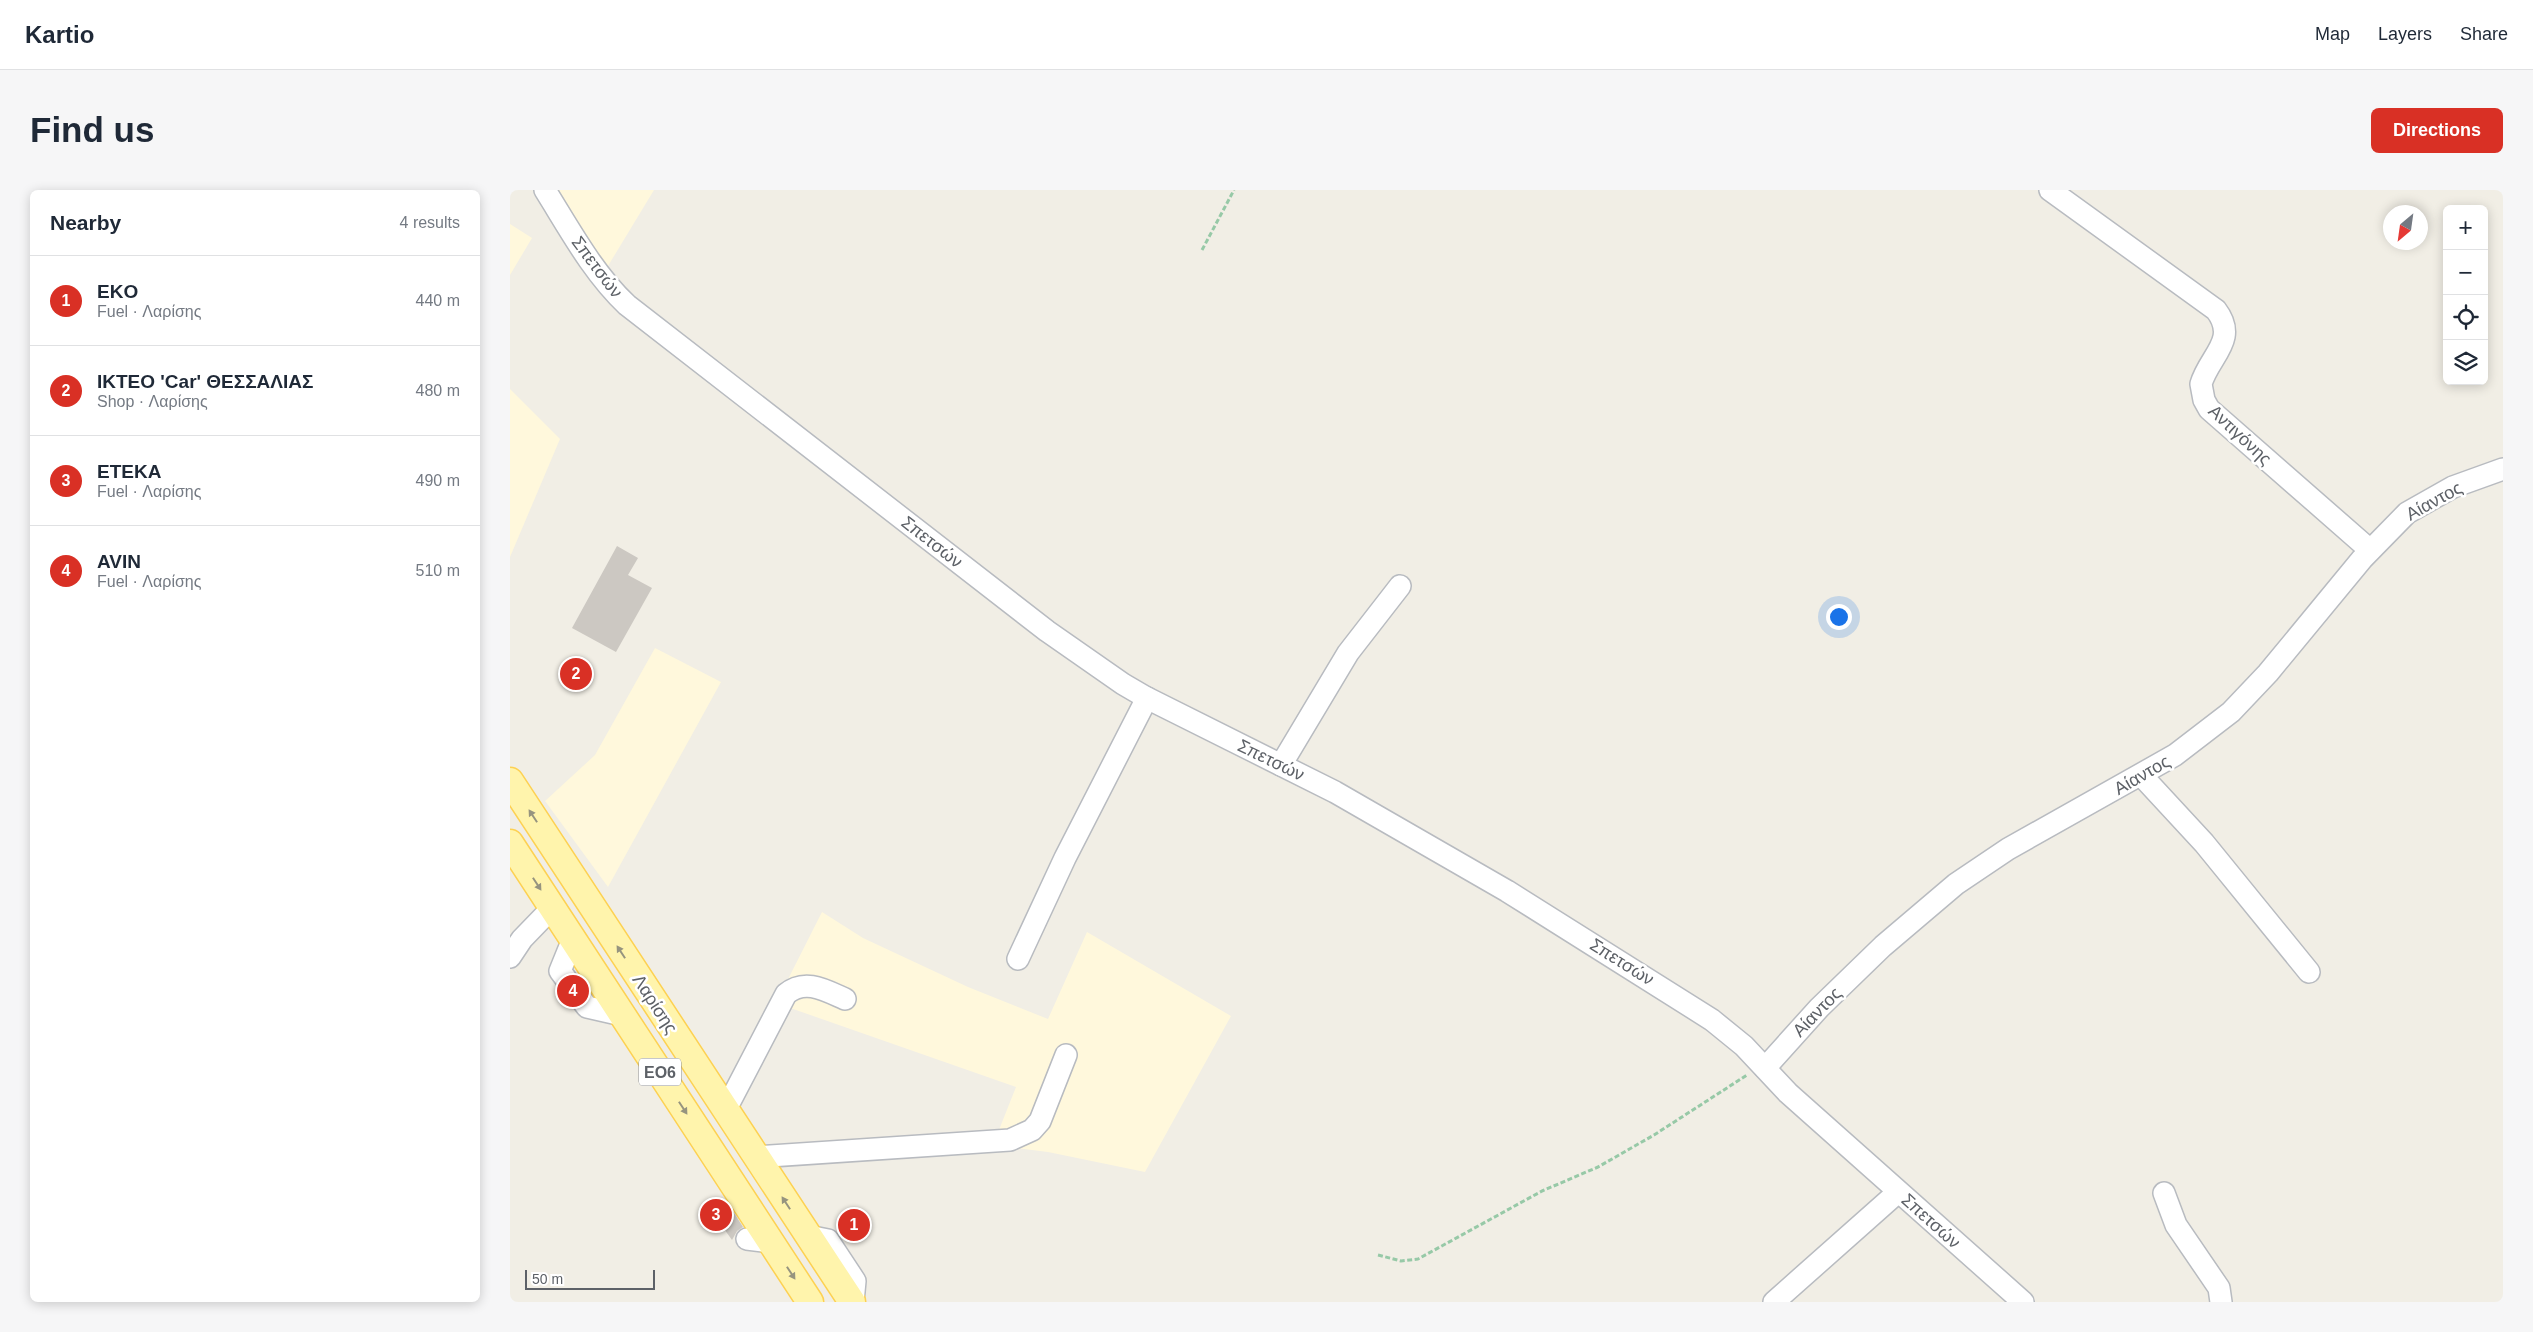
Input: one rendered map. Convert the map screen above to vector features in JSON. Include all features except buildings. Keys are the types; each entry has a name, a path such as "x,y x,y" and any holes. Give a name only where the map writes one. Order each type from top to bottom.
{"main road":[{"name":"Λαρίσης","path":"510,781 852,1302"},
{"name":"Λαρίσης","path":"510,843 622,1015 758,1240 810,1302"}],"street":[{"name":"Σπετσών","path":"545,190 586,257 612,292 627,306 1047,631 1147,698 1336,792 1507,891 1678,996 1730,1034 1764,1066 1788,1093 2023,1302"},
{"name":"Αντιγόνης","path":"2050,190 2216,310 2222,318 2225,331 2220,350 2201,384 2204,400 2209,409 2370,550"},
{"name":"Αίαντος","path":"1764,1066 1819,1008 1883,946 1956,884 2008,849 2142,776 2199,739 2231,712 2268,672 2370,550 2395,524 2420,505 2453,488 2503,469"},
{"path":"1281,765 1348,653 1400,586"},
{"path":"1018,959 1065,858 1147,698"},
{"path":"2142,776 2204,843 2309,972"},
{"path":"510,957 522,939 552,908"},
{"path":"725,1111 786,994 794,988 807,986 821,988 845,999"},
{"path":"756,1157 1010,1140 1032,1130 1040,1121 1046,1111 1066,1055"},
{"path":"1774,1302 1898,1192"},
{"path":"2164,1193 2176,1225 2219,1288 2221,1302"}],"path":[{"path":"1202,250 1234,190"},
{"path":"1378,1255 1401,1262 1418,1259 1542,1191 1598,1166 1654,1135 1764,1066"}],"shaded area":[{"path":"558,190 654,190 608,266 597,256"},
{"path":"510,224 532,238 510,275"},
{"path":"510,389 560,439 510,557"},
{"path":"655,648 721,682 608,887 545,801 595,755"},
{"path":"822,912 863,938 968,987 1048,1019 1087,932 1231,1016 1145,1172 1048,1152 993,1145 1016,1087 776,1003"}],"place":[{"name":"ΙΚΤΕΟ 'Car' ΘΕΣΣΑΛΙΑΣ","path":"576,674"},
{"name":"AVIN","path":"573,991"},
{"name":"ΕΤΕΚΑ","path":"716,1215"},
{"name":"EKO","path":"854,1225"}]}
